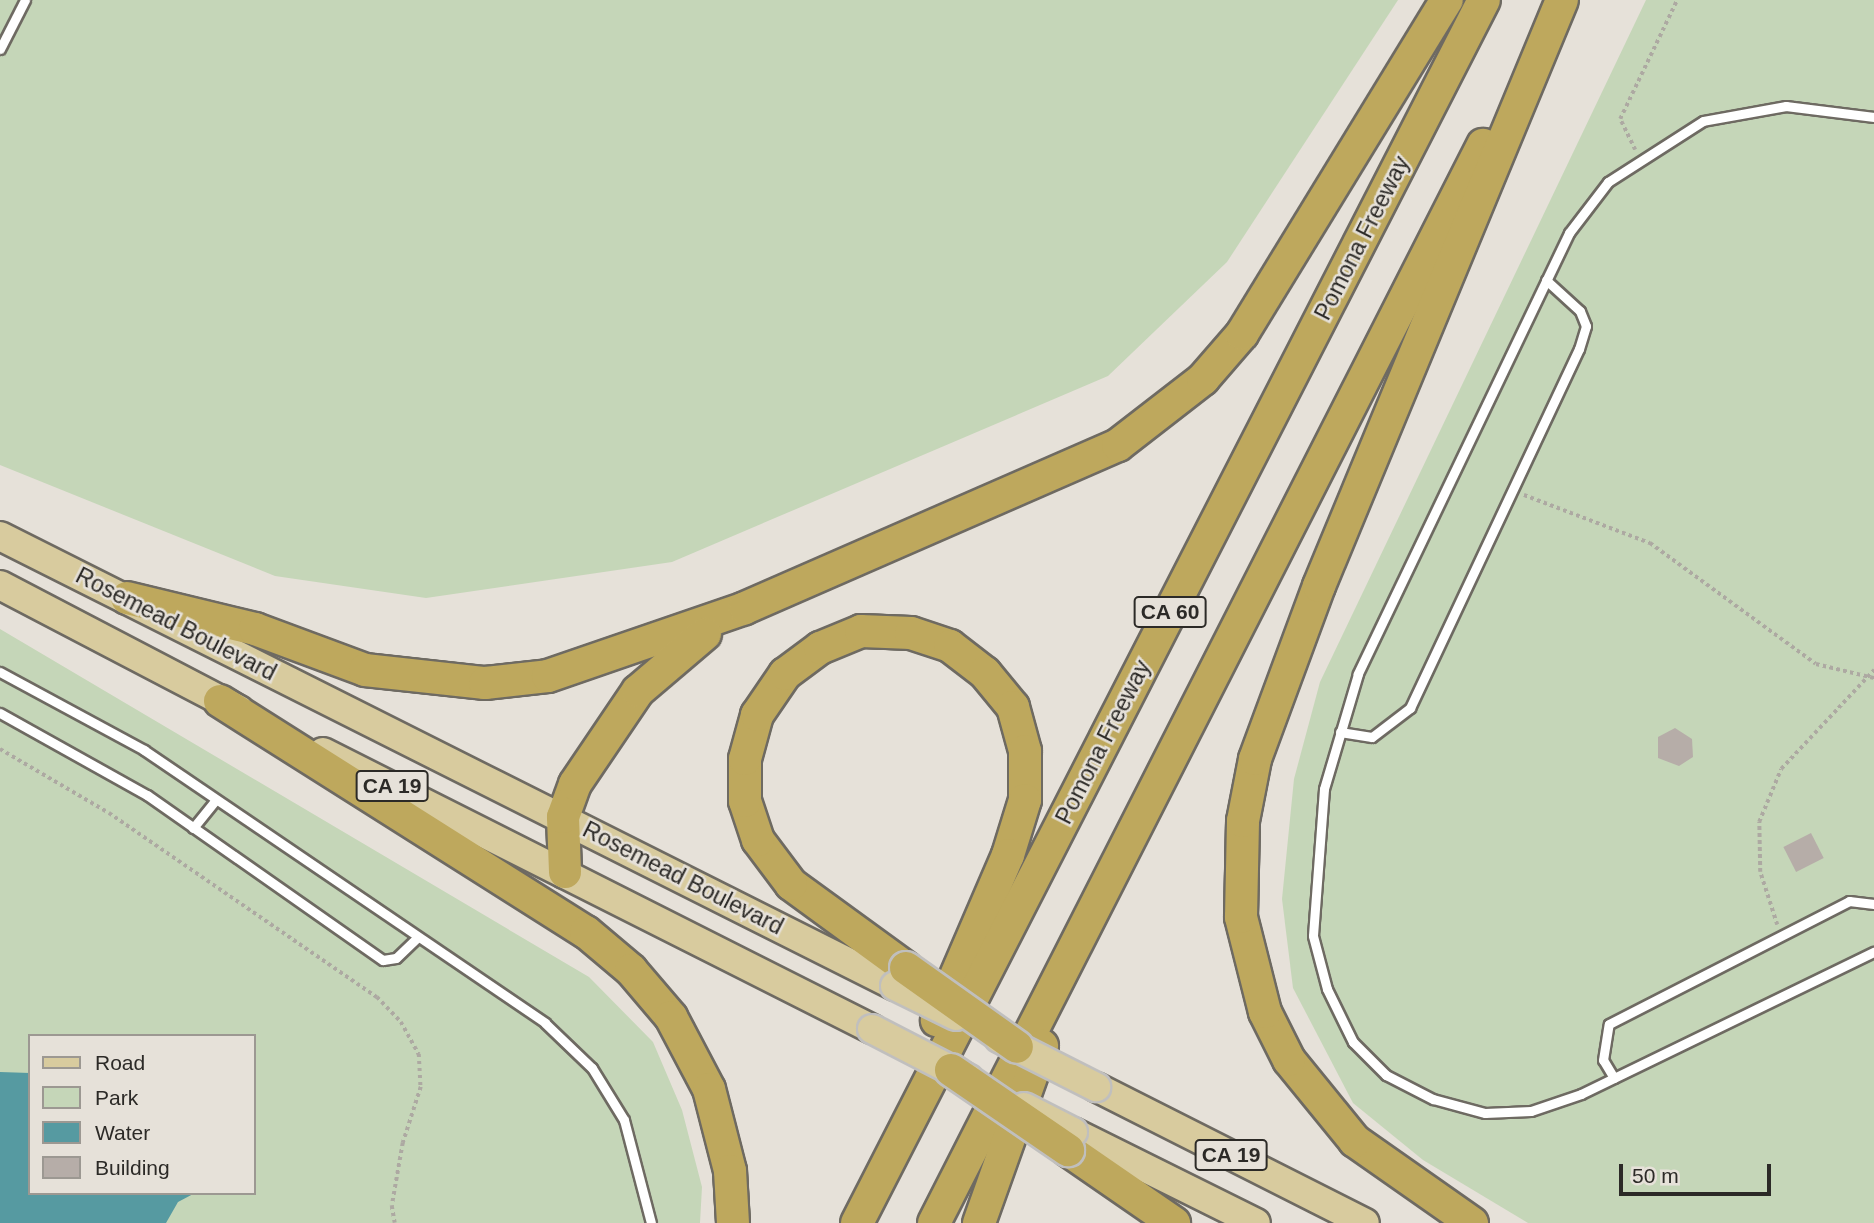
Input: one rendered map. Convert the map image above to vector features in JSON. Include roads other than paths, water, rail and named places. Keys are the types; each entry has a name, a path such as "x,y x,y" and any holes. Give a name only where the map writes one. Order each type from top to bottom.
{"highway":[{"path":"127,598 255,629 365,670 485,683 548,676 744,608 1118,445 1161,417 1242,334 1447,0"},
{"name":"Pomona Freeway","path":"857,1223 1484,0"},
{"name":"CA 60","path":"934,1223 1556,0"},
{"path":"1472,1223 1355,1141 1289,1060 1265,1012 1243,929 1243,821 1255,759 1319,586 1562,0"},
{"path":"565,872 563,817 575,784 638,691 678,652 744,608"},
{"path":"851,1223 1008,855 1025,800 1025,751 1013,708 985,673 950,646 911,633 861,631 820,648 785,674 757,715 745,759 745,801 758,840 791,884 901,977 1017,1047"},
{"path":"220,701 586,932 631,970 671,1017 709,1089 730,1171 733,1223"},
{"path":"979,1223 1084,928"},
{"path":"951,1070 1071,1141 1174,1223"}],"main road":[{"name":"Rosemead Boulevard","path":"0,536 563,817 901,977"},
{"name":"Rosemead Boulevard","path":"0,585 220,701 565,872 951,1070"},
{"name":"CA 19","path":"1017,1047 1365,1223"},
{"name":"CA 19","path":"1071,1141 1256,1223"}],"lane":[{"path":"0,49 25,0"},
{"path":"1874,117 1786,106 1703,121 1608,182 1569,233 1358,674 1324,789 1313,936 1327,989 1353,1042 1387,1075 1433,1099 1485,1113 1531,1111 1614,1078 1874,952"},
{"path":"1340,732 1372,737 1410,708 1512,491 1586,326 1580,311 1546,280"},
{"path":"2,677 132,743 545,1023 592,1068 624,1120 651,1223"},
{"path":"0,713 69,748 193,828 383,960 396,958 418,937"},
{"path":"193,828 216,800"},
{"path":"1614,1078 1603,1060 1609,1024 1849,901 1874,904"}],"water":[{"path":"0,1072 28,1073 28,1195 191,1195 178,1202 166,1223 0,1223"}]}
